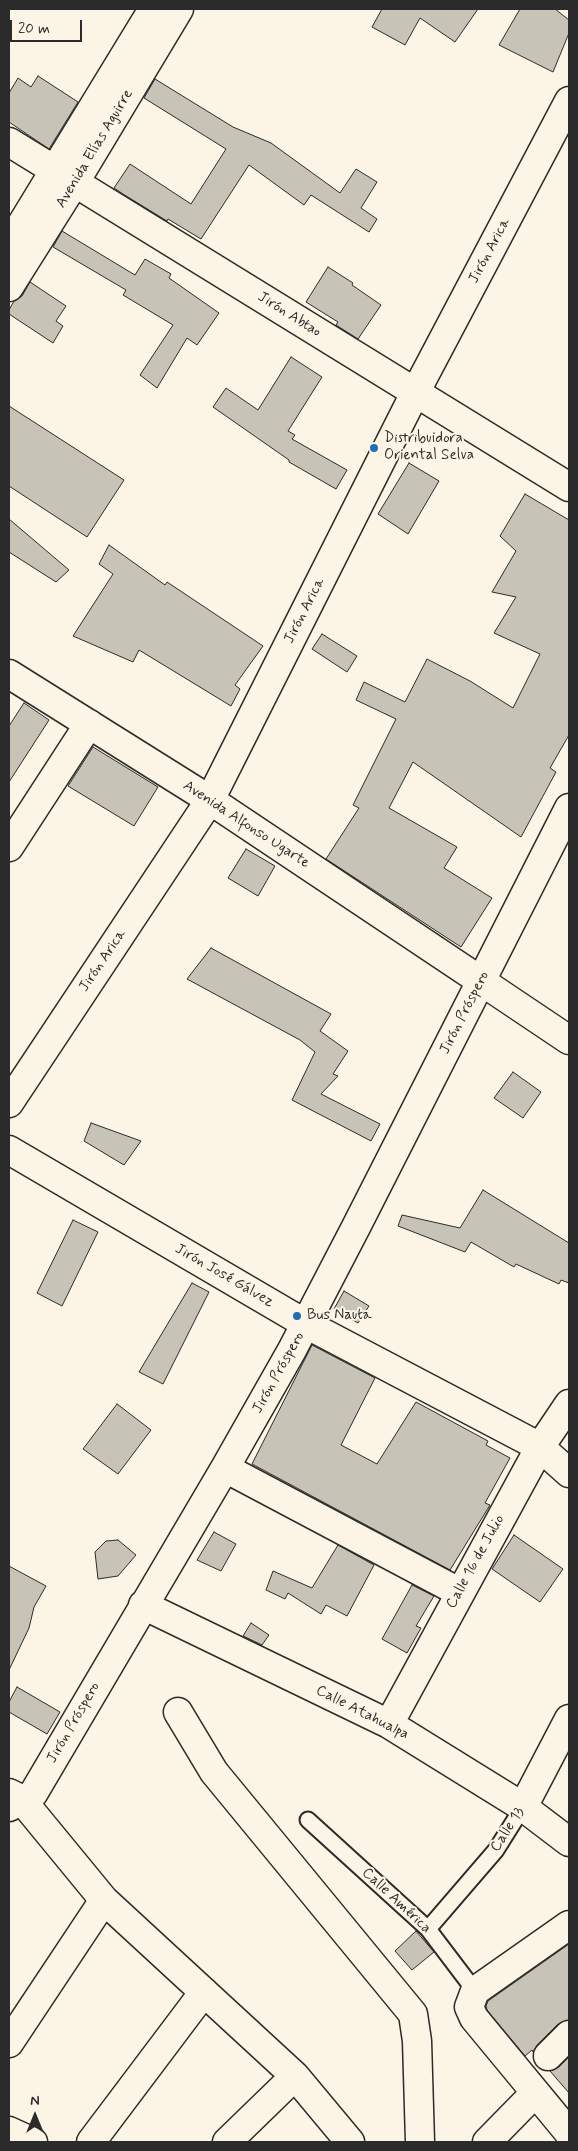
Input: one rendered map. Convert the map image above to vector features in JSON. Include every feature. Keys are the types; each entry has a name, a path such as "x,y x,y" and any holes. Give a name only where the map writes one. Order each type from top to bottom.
{"street":[{"name":"Avenida Elías Aguirre","path":"9,287 65,175 153,9"},
{"name":"Avenida Elías Aguirre","path":"9,245 65,175 179,9"},
{"name":"Jirón Arica","path":"9,1103 210,800 414,393 569,101"},
{"name":"Jirón Abtao","path":"9,142 569,488"},
{"name":"Avenida Alfonso Ugarte","path":"9,674 210,800 569,1040"},
{"path":"9,847 89,724"},
{"name":"Jirón Próspero","path":"13,1800 33,1794 225,1468 306,1324 569,808"},
{"name":"Jirón José Gálvez","path":"9,1150 306,1324 540,1447 569,1473"},
{"name":"Calle 16 de Julio","path":"389,1724 540,1447 569,1404"},
{"path":"225,1468 460,1592"},
{"name":"Calle Atahualpa","path":"143,1605 389,1724 523,1807 569,1842"},
{"path":"178,1712 214,1772 413,2014 417,2041 420,2142"},
{"name":"Calle 13","path":"523,1807 569,1719"},
{"path":"13,1800 104,1900 295,2076 350,2142"},
{"path":"9,2043 104,1900"},
{"path":"472,1999 569,1925"},
{"path":"91,2142 204,1992"},
{"name":"Calle América","path":"472,1999 474,2018 569,2133"},
{"path":"548,2056 569,2035"},
{"path":"227,2142 295,2076"},
{"path":"487,2142 535,2093"},
{"path":"9,2130 33,2142"}],"lane":[{"name":"Calle 13","path":"428,1929 496,1850 523,1807"},
{"name":"Calle América","path":"308,1820 428,1929 472,1999"}],"building":[{"path":"382,9 478,9 455,42 420,18 405,45 372,27"},
{"path":"520,9 555,9 569,20 569,33 553,72 499,45"},
{"path":"38,76 78,102 49,149 9,122 9,93 18,78 31,87"},
{"path":"155,79 233,127 271,143 340,193 356,169 377,182 361,208 377,219 369,232 311,195 304,205 249,165 201,239 168,219 167,221 114,188 130,164 191,204 226,149 144,98"},
{"path":"62,231 135,275 145,259 171,274 169,278 219,313 197,345 187,338 157,388 140,375 173,325 123,295 126,290 53,247"},
{"path":"328,267 353,283 352,285 381,305 358,339 336,325 338,322 306,302"},
{"path":"30,282 66,306 56,321 63,326 53,343 9,314 14,301 22,296"},
{"path":"291,357 322,377 288,431 295,435 292,439 347,470 336,489 289,462 289,460 213,407 226,388 258,410"},
{"path":"9,406 124,480 87,537 9,486"},
{"path":"409,463 439,481 408,534 378,514"},
{"path":"525,494 569,520 569,735 550,768 556,772 521,837 413,762 389,808 457,847 444,868 492,898 461,947 326,859 359,808 353,805 396,719 356,700 364,682 405,702 427,659 470,681 513,708 540,654 494,633 516,597 492,592 516,551 500,536"},
{"path":"9,519 69,570 56,582 9,552"},
{"path":"109,545 165,585 167,582 263,646 235,685 240,689 231,706 139,650 133,662 73,636 113,574 99,564"},
{"path":"322,634 357,656 347,672 312,649"},
{"path":"24,703 49,720 9,782 9,726"},
{"path":"93,747 158,787 134,826 68,786"},
{"path":"246,849 275,866 258,896 228,878"},
{"path":"211,948 331,1014 320,1031 348,1051 333,1074 338,1076 321,1094 380,1124 371,1141 292,1100 315,1052 300,1040 187,979"},
{"path":"513,1072 541,1092 523,1118 494,1098"},
{"path":"91,1123 141,1141 124,1165 84,1141"},
{"path":"483,1190 569,1243 569,1283 561,1280 559,1284 516,1264 514,1267 471,1242 465,1252 398,1226 402,1215 460,1228"},
{"path":"73,1220 98,1232 62,1306 37,1293"},
{"path":"192,1283 209,1292 163,1384 139,1372"},
{"path":"344,1291 369,1306 358,1323 334,1309"},
{"path":"312,1345 375,1378 341,1445 377,1464 416,1402 488,1441 486,1445 510,1458 485,1503 490,1505 450,1570 252,1464"},
{"path":"117,1404 151,1430 118,1474 83,1449"},
{"path":"214,1532 236,1544 221,1571 197,1560"},
{"path":"514,1535 563,1569 540,1602 492,1569"},
{"path":"118,1540 136,1555 118,1576 98,1579 95,1552 106,1541"},
{"path":"338,1545 374,1565 347,1616 326,1605 321,1614 288,1593 285,1599 266,1590 273,1571 312,1588"},
{"path":"9,1566 46,1586 34,1607 29,1628 9,1670"},
{"path":"412,1585 434,1596 416,1626 421,1628 407,1653 382,1639"},
{"path":"251,1623 269,1635 262,1645 243,1636"},
{"path":"17,1687 60,1712 47,1734 9,1712 9,1702"},
{"path":"416,1931 434,1952 412,1970 395,1951"},
{"path":"569,1944 569,2020 558,2024 537,2045 533,2052 532,2050 525,2056 487,2010 486,2006 488,2001"},
{"path":"569,2057 569,2093 550,2071 559,2067"}],"place":[{"name":"Distribuidora Oriental Selva","path":"374,448"},
{"name":"Bus Nauta","path":"297,1316"}]}
